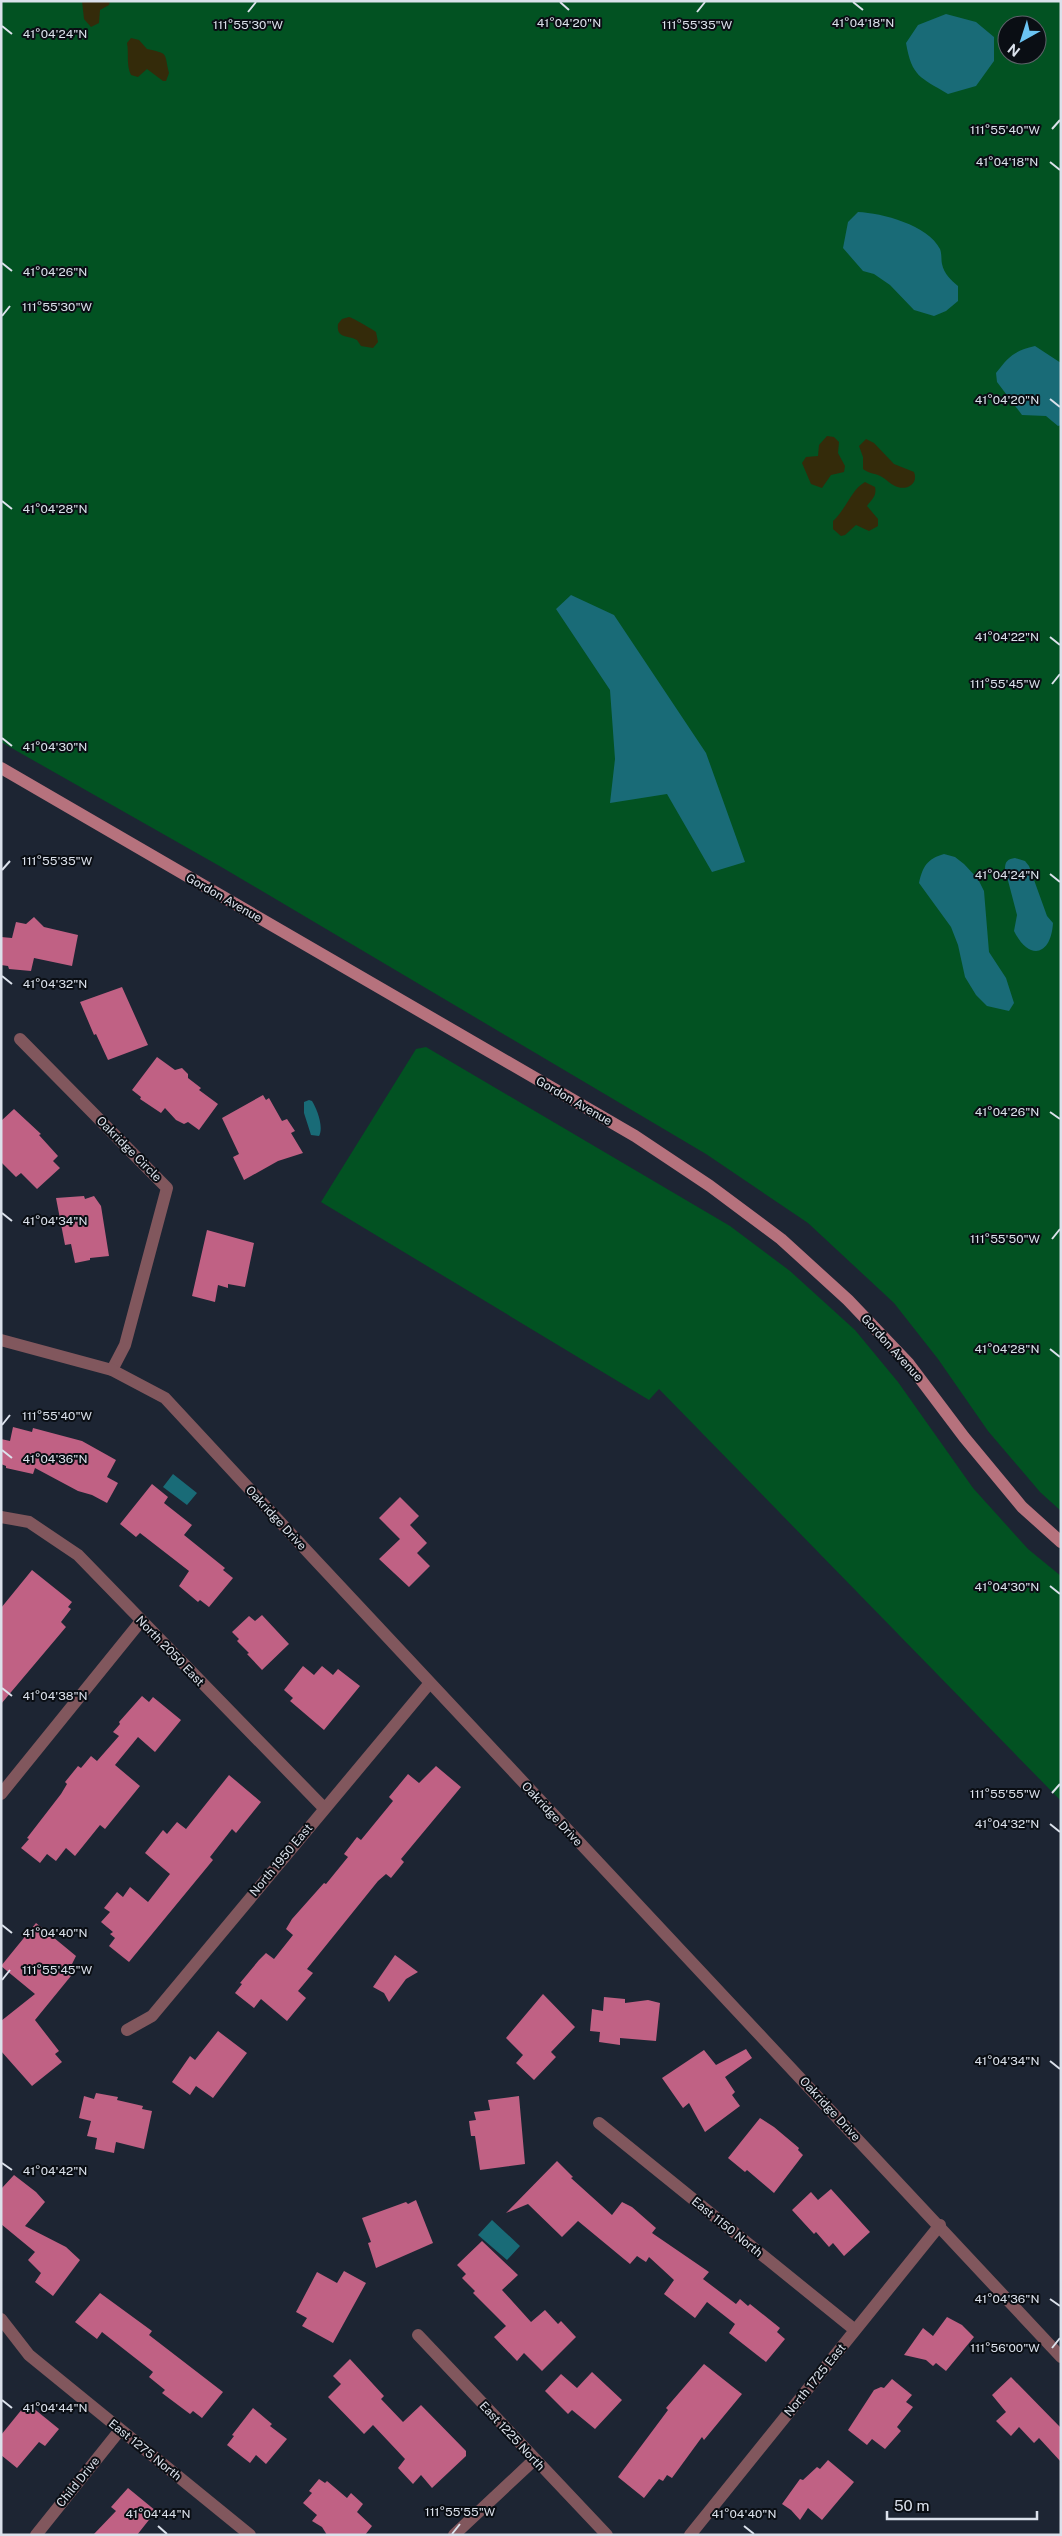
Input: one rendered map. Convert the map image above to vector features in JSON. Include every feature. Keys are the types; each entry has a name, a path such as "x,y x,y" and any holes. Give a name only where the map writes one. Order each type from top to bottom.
{"main road":[{"name":"Gordon Avenue","path":"1,768 635,1136 710,1186 781,1239 848,1300 909,1364 964,1437 1022,1507 1061,1542"}],"street":[{"name":"Oakridge Circle","path":"20,1039 167,1188 124,1345 112,1370"},
{"name":"Oakridge Drive","path":"1,1340 112,1370 165,1398 429,1684 940,2225 1061,2356"},
{"name":"North 2050 East","path":"1,1517 29,1522 78,1555 324,1808"},
{"path":"1,1794 141,1620"},
{"name":"North 1950 East","path":"128,2030 152,2016 429,1684"},
{"name":"East 1150 North","path":"599,2124 855,2330"},
{"name":"North 1725 East","path":"690,2535 940,2225"},
{"name":"East 1275 North","path":"1,2319 29,2355 250,2535"},
{"name":"East 1225 North","path":"418,2335 534,2460 608,2535"},
{"name":"Child Drive","path":"36,2535 120,2430"},
{"path":"454,2535 534,2460"}],"green space":[{"path":"1,1 1061,1 1061,1511 1040,1492 988,1431 938,1359 894,1303 808,1223 706,1154 223,868 1,742"},
{"path":"426,1047 730,1226 790,1271 855,1330 898,1382 973,1488 1028,1549 1061,1576 1061,1801 659,1389 649,1400 321,1202 416,1049"}],"sand":[{"path":"82,1 110,1 109,5 100,10 99,23 91,27 84,19"},
{"path":"131,38 139,40 147,49 162,53 166,57 169,73 166,81 163,81 147,69 138,77 131,75 127,43"},
{"path":"349,317 376,332 378,342 373,348 361,346 354,338 343,336 339,332 338,324 342,319"},
{"path":"827,436 834,437 839,442 838,453 845,466 844,472 831,475 822,488 811,484 802,463 806,457 818,456 819,445"},
{"path":"866,439 874,443 894,464 914,472 915,480 910,486 903,488 893,485 884,478 863,469 863,457 859,446"},
{"path":"865,482 875,487 875,495 867,506 878,519 878,526 869,531 856,525 845,535 841,536 833,529 833,521 860,485"}],"water":[{"path":"946,14 976,22 994,37 994,61 976,86 948,94 919,75 911,63 906,43 918,25"},
{"path":"858,212 879,215 904,222 926,233 940,249 944,271 958,286 958,301 946,311 934,316 914,310 890,285 874,274 863,271 843,248 848,222"},
{"path":"1035,346 1061,363 1061,425 1058,426 1046,416 1022,415 997,382 996,373 1009,358 1017,352"},
{"path":"571,595 614,615 706,753 745,862 712,872 667,794 610,803 615,759 610,690 556,609"},
{"path":"944,854 955,857 964,864 978,879 984,891 989,952 1006,978 1014,1003 1009,1011 987,1006 976,995 965,977 958,945 951,927 919,883 922,872 927,864 933,858"},
{"path":"1015,858 1025,861 1029,866 1047,916 1053,923 1048,942 1044,948 1038,951 1026,947 1014,931 1017,915 1005,869 1007,861"},
{"path":"309,1100 314,1104 319,1118 321,1128 319,1136 311,1135 304,1113 304,1102"},
{"path":"173,1474 197,1493 187,1505 163,1487"},
{"path":"492,2220 520,2246 507,2260 478,2235"}],"building":[{"path":"34,917 44,927 78,935 72,966 34,958 31,971 9,969 8,966 1,965 1,937 12,938 16,922 26,924"},
{"path":"122,987 148,1045 108,1060 96,1034 94,1035 80,1002"},
{"path":"157,1057 175,1070 182,1068 188,1074 188,1078 201,1088 199,1090 218,1104 199,1130 188,1122 184,1124 176,1120 165,1108 161,1113 140,1099 141,1097 132,1090"},
{"path":"263,1095 266,1100 269,1098 282,1121 287,1119 295,1131 291,1133 303,1153 278,1161 244,1180 233,1157 239,1154 222,1118"},
{"path":"14,1109 41,1134 39,1135 58,1156 53,1161 60,1168 37,1189 21,1173 16,1177 1,1162 1,1121"},
{"path":"84,1196 85,1199 94,1196 101,1206 109,1256 90,1258 90,1260 75,1263 71,1244 65,1245 56,1198"},
{"path":"207,1230 254,1243 245,1287 228,1284 228,1288 218,1285 215,1302 192,1296"},
{"path":"13,1427 32,1432 33,1428 82,1441 116,1460 107,1477 118,1483 107,1503 92,1495 78,1491 35,1468 33,1474 6,1468 6,1466 1,1464 1,1439 10,1441"},
{"path":"152,1484 168,1497 164,1503 192,1525 184,1535 225,1568 223,1570 233,1578 209,1607 200,1600 198,1602 179,1586 189,1571 140,1533 136,1537 120,1524"},
{"path":"400,1497 419,1516 410,1525 427,1543 417,1553 430,1566 409,1587 379,1559 400,1539 379,1518"},
{"path":"32,1570 72,1602 68,1607 71,1609 61,1622 66,1627 1,1704 1,1608"},
{"path":"262,1615 289,1644 262,1670 247,1654 249,1653 237,1641 239,1639 232,1632 249,1616 255,1621"},
{"path":"303,1666 314,1675 322,1666 333,1675 338,1669 360,1686 324,1730 290,1701 293,1698 284,1690"},
{"path":"142,1696 149,1702 153,1697 181,1720 155,1752 138,1737 115,1765 140,1786 105,1829 100,1825 75,1856 66,1848 56,1861 47,1854 40,1863 21,1848 29,1839 27,1838 61,1794 67,1784 65,1782 78,1766 81,1768 91,1756 97,1761 119,1736 113,1732 120,1724 119,1722"},
{"path":"436,1766 461,1787 401,1859 404,1862 391,1878 386,1874 378,1881 307,1969 313,1973 298,1991 306,1998 287,2021 261,1999 254,2008 235,1993 242,1984 240,1983 266,1953 274,1959 293,1935 286,1929 292,1919 324,1883 326,1884 348,1857 344,1854 357,1837 361,1840 393,1801 389,1797 408,1774 419,1783"},
{"path":"229,1775 261,1802 236,1833 232,1829 210,1857 213,1860 129,1962 109,1946 115,1938 110,1934 113,1932 101,1922 110,1912 104,1908 117,1892 123,1897 130,1887 148,1902 170,1874 145,1853 163,1830 167,1834 177,1822 186,1829"},
{"path":"36,1923 76,1956 71,1966 75,1971 35,2020 59,2051 55,2054 62,2062 32,2086 1,2051 1,2021 35,1994 1,1966"},
{"path":"395,1955 418,1972 406,1979 389,2002 384,1993 373,1987"},
{"path":"543,1994 575,2027 551,2052 556,2057 534,2080 516,2063 523,2055 506,2038"},
{"path":"604,1997 625,1999 625,2003 648,2000 660,2003 656,2041 620,2038 620,2045 599,2042 600,2032 590,2031 592,2009 603,2011"},
{"path":"218,2031 247,2053 213,2098 196,2086 190,2095 172,2082 190,2056 195,2060"},
{"path":"746,2049 752,2058 725,2077 735,2092 732,2095 740,2106 705,2132 689,2103 683,2108 662,2078 704,2050 716,2065"},
{"path":"96,2093 118,2097 117,2100 143,2106 142,2109 152,2111 144,2149 116,2142 114,2153 95,2149 97,2138 87,2136 91,2121 79,2118 84,2096 94,2099"},
{"path":"519,2096 525,2164 480,2170 475,2136 471,2136 469,2121 476,2120 474,2112 490,2110 488,2100"},
{"path":"760,2118 799,2148 798,2150 803,2155 774,2193 747,2170 745,2172 728,2158"},
{"path":"557,2161 573,2177 571,2178 612,2215 622,2202 632,2207 656,2228 652,2233 709,2272 703,2279 736,2304 740,2299 748,2306 750,2304 780,2328 777,2332 785,2339 766,2362 729,2333 735,2324 707,2302 695,2318 664,2294 674,2280 649,2257 646,2262 637,2256 630,2264 578,2221 562,2237 528,2204 506,2213"},
{"path":"14,2175 36,2192 45,2202 25,2226 66,2247 80,2260 53,2296 35,2282 41,2273 28,2260 35,2252 1,2224 1,2189"},
{"path":"831,2189 870,2232 844,2256 833,2243 829,2247 816,2232 814,2234 792,2210 811,2192 818,2200"},
{"path":"416,2200 433,2243 376,2268 368,2243 371,2242 362,2218"},
{"path":"482,2241 518,2275 502,2290 531,2322 545,2310 558,2324 561,2321 576,2337 542,2371 524,2353 517,2361 494,2337 506,2326 473,2293 475,2291 462,2278 466,2274 457,2265"},
{"path":"344,2271 366,2283 333,2343 302,2326 307,2318 296,2312 317,2272 337,2283"},
{"path":"100,2293 152,2331 149,2335 223,2392 202,2418 193,2411 190,2414 162,2393 165,2390 149,2377 153,2372 102,2332 97,2339 75,2322"},
{"path":"947,2317 962,2325 974,2337 946,2371 936,2363 933,2366 926,2360 904,2355 923,2328 933,2336"},
{"path":"350,2359 384,2396 381,2399 403,2422 421,2405 466,2451 466,2456 432,2488 421,2475 413,2484 398,2468 405,2459 373,2425 364,2434 328,2397 341,2384 333,2376"},
{"path":"704,2364 742,2394 704,2440 702,2437 672,2478 667,2475 663,2481 659,2479 644,2498 618,2477 668,2410 666,2408"},
{"path":"592,2372 622,2400 595,2429 572,2410 568,2414 545,2391 561,2374 577,2388"},
{"path":"1011,2377 1061,2428 1061,2462 1039,2438 1034,2443 1019,2427 1011,2436 996,2421 1006,2412 992,2395"},
{"path":"892,2379 912,2395 906,2402 913,2407 897,2427 901,2431 885,2449 872,2439 867,2445 848,2430 874,2390 881,2387 884,2388"},
{"path":"27,2403 59,2429 45,2446 39,2442 17,2468 1,2455 1,2435"},
{"path":"253,2408 272,2424 270,2426 287,2439 266,2464 256,2455 250,2463 227,2445 234,2436 232,2435"},
{"path":"828,2460 854,2482 822,2520 808,2508 800,2520 782,2504 800,2479 803,2480 817,2467 820,2469"},
{"path":"319,2479 325,2483 327,2481 347,2498 351,2493 363,2504 357,2512 372,2526 365,2535 327,2535 322,2527 312,2521 317,2515 303,2503 312,2493 309,2491"},
{"path":"128,2488 156,2511 137,2535 93,2535 116,2511 111,2507"}]}
